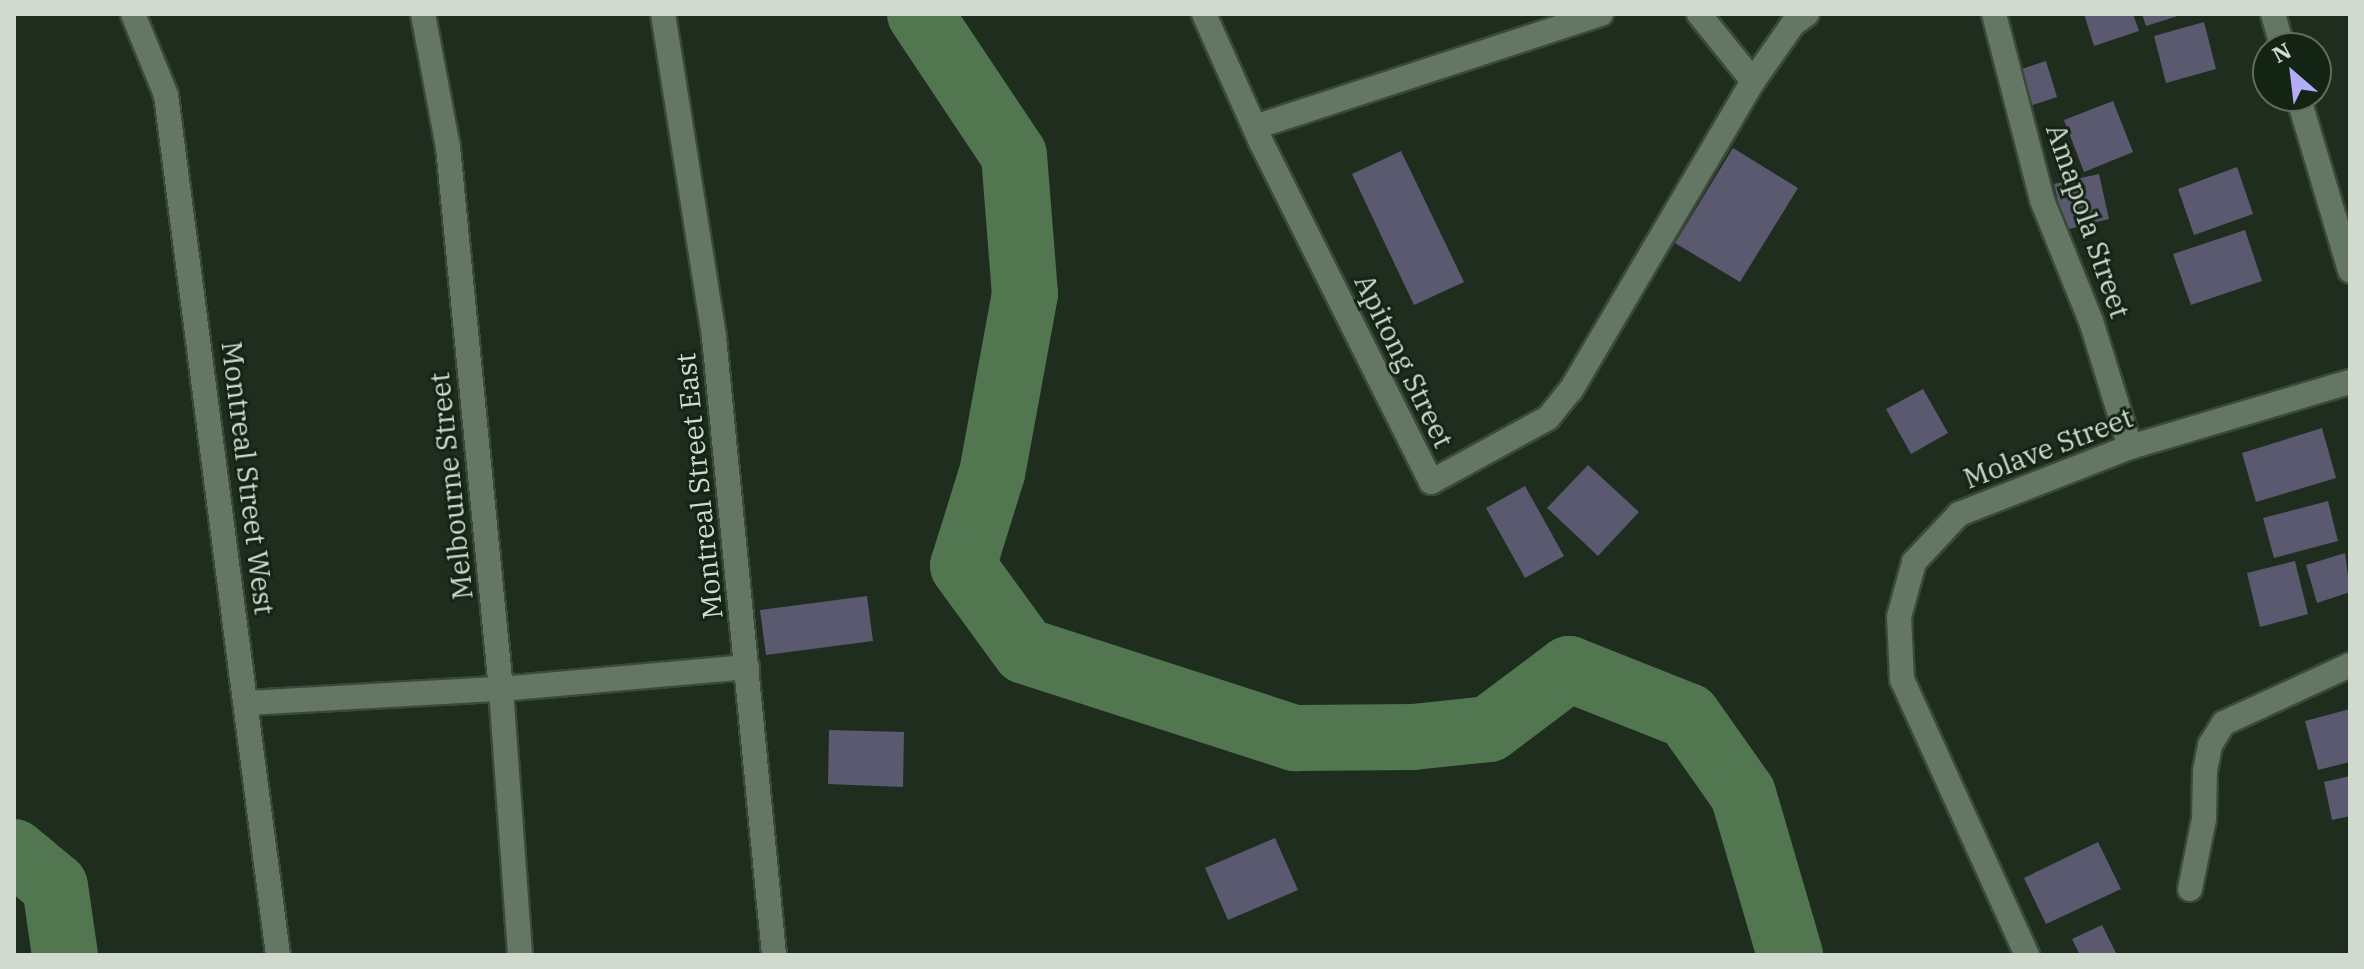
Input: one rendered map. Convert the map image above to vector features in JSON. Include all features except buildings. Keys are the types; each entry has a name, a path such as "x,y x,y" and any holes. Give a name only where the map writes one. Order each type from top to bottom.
{"street":[{"name":"Montreal Street West","path":"133,14 166,95 278,955"},
{"name":"Melbourne Street","path":"423,14 448,147 501,689 520,955"},
{"name":"Montreal Street East","path":"663,14 714,337 774,955"},
{"name":"Apitong Street","path":"1204,14 1255,127 1431,482 1548,418 1571,390 1753,81 1793,24 1807,14"},
{"path":"1255,127 1601,14"},
{"path":"1699,14 1753,81"},
{"name":"Amapola Street","path":"1994,14 2042,200 2091,321 2130,447"},
{"path":"2303,112 2350,270"},
{"name":"Molave Street","path":"2027,955 1902,680 1899,617 1914,562 1959,514 2130,447 2350,382"},
{"path":"2190,889 2204,819 2205,771 2210,745 2224,723 2350,665"},
{"path":"247,703 501,689 747,667"}],"waterway":[{"path":"920,14 1014,155 1025,294 992,473 963,566 1025,651 1295,738 1413,737 1489,729 1569,669 1688,716 1743,794 1790,955"},
{"path":"14,852 55,886 65,955"}]}
